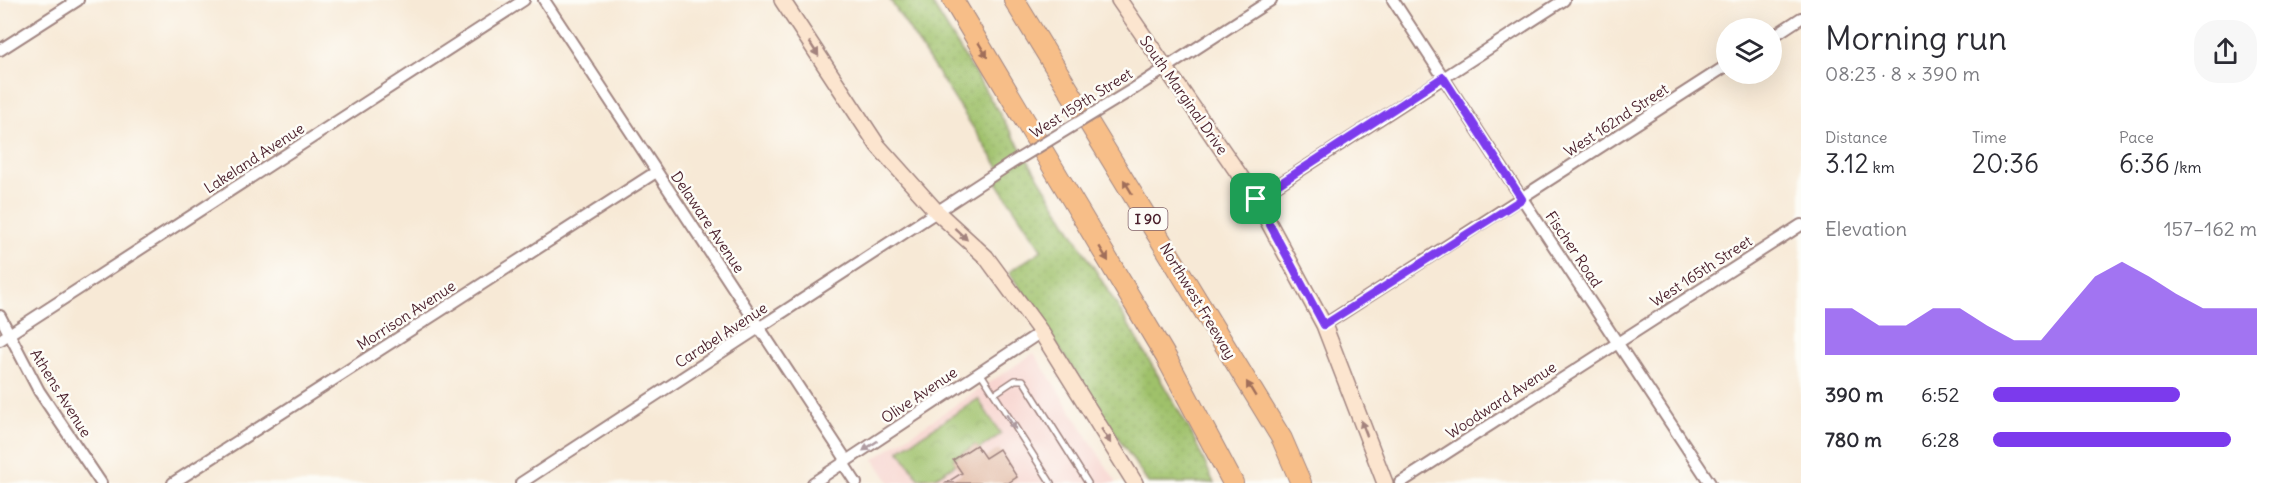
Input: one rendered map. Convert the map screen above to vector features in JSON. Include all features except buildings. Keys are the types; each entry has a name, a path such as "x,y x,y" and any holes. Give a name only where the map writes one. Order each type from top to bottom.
{"highway":[{"path":"952,0 1166,357 1233,483"},
{"name":"Northwest Freeway","path":"1014,0 1282,439 1301,483"},
{"path":"1166,357 1225,483"},
{"path":"1282,439 1315,483"}],"main road":[{"path":"782,0 878,146 937,212 986,258 1041,332 1135,483"},
{"name":"South Marginal Drive","path":"1119,0 1256,199 1324,325 1384,483"}],"street":[{"path":"0,50 78,0"},
{"name":"Lakeland Avenue","path":"4,338 524,0"},
{"name":"Delaware Avenue","path":"544,0 760,327 856,483"},
{"name":"West 159th Street","path":"937,212 1271,0"},
{"name":"Fischer Road","path":"1393,0 1710,483"},
{"path":"1256,199 1564,0"},
{"path":"1782,30 1801,18"},
{"name":"West 162nd Street","path":"1324,325 1716,73"},
{"name":"Morrison Avenue","path":"173,483 656,172"},
{"name":"Carabel Avenue","path":"521,483 937,212"},
{"name":"West 165th Street","path":"1618,343 1801,225"},
{"name":"Athens Avenue","path":"0,316 4,338 101,483"},
{"name":"Olive Avenue","path":"813,483 1041,332"},
{"name":"Woodward Avenue","path":"1400,483 1618,343"}],"lane":[{"path":"980,372 1051,483"},
{"path":"994,394 1014,380 1023,380 1088,483"}],"shaded area":[{"path":"1034,353 1117,483 890,483 874,459"}],"green space":[{"path":"890,0 930,0 1121,312 1190,430 1214,483 1148,483 1009,272 1042,250 996,181 1004,175"},
{"path":"978,399 1001,434 979,449 975,445 953,459 956,464 936,477 919,479 899,450"}],"route":[{"path":"1443,77 1522,199 1324,325 1256,199 1443,77"}]}
